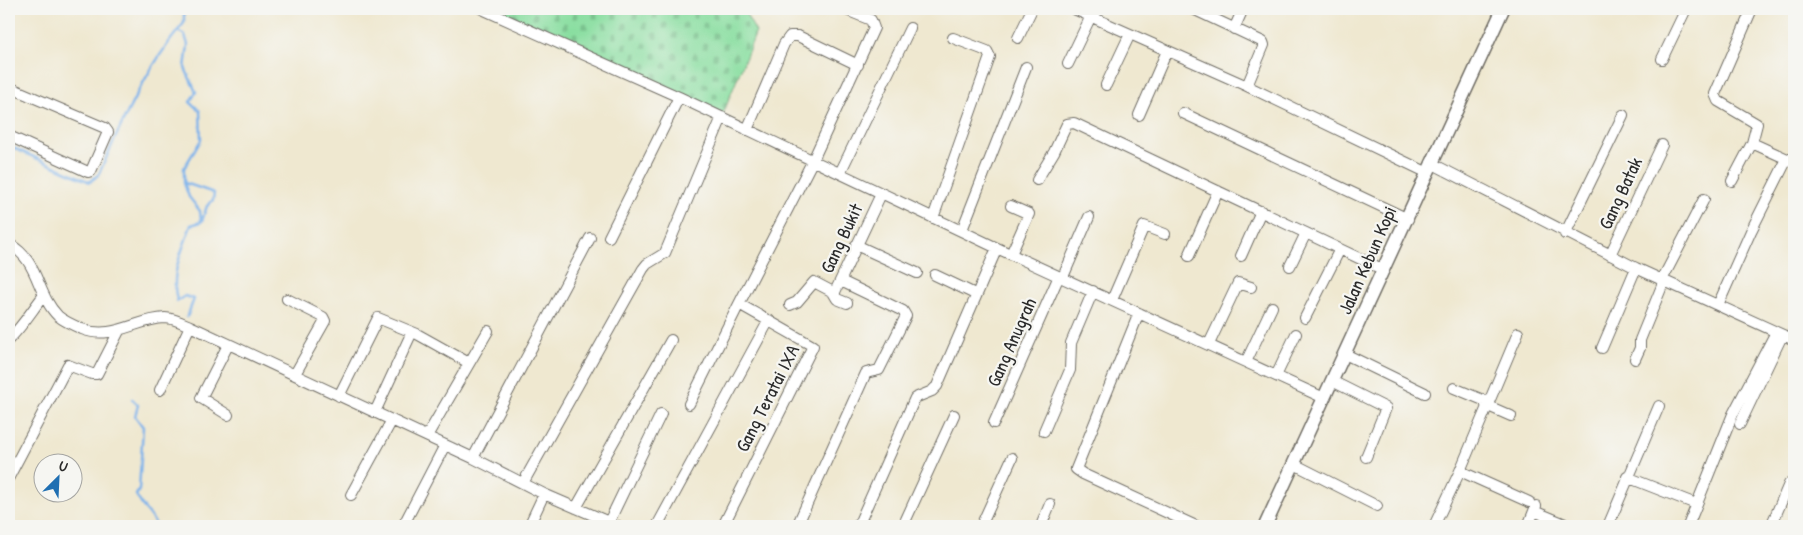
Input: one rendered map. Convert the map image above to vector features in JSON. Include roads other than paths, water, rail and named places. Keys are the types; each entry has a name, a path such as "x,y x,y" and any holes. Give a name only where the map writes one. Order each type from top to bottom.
{"main road":[{"name":"Jalan Kebun Kopi","path":"1266,526 1503,9"}],"street":[{"path":"482,9 679,97 932,218 962,230 997,248 1324,398"},
{"path":"689,404 813,160 858,65 874,23 844,9"},
{"path":"1018,38 1032,9"},
{"path":"1074,9 1429,168 1663,281 1794,340"},
{"path":"1193,9 1260,40 1264,45 1247,86"},
{"path":"1234,29 1243,9"},
{"path":"1662,59 1686,9"},
{"path":"1732,182 1752,142 1757,124 1718,101 1714,94 1752,9"},
{"path":"1068,64 1091,16"},
{"path":"840,173 910,28"},
{"path":"1106,85 1130,34"},
{"path":"747,130 784,44 790,36 798,36 858,65"},
{"path":"932,218 990,58 987,51 953,38"},
{"path":"1138,115 1167,51"},
{"path":"962,230 1026,67"},
{"path":"9,86 105,128 108,132 91,171 88,172 9,136"},
{"path":"609,237 679,97"},
{"path":"1183,113 1408,218"},
{"path":"1565,234 1623,115"},
{"path":"523,483 646,264 665,253 722,118"},
{"path":"1036,180 1054,152 1067,124 1074,123 1384,270"},
{"path":"1718,306 1751,231 1790,160 1752,142"},
{"name":"Gang Batak","path":"1610,256 1662,145"},
{"path":"1189,256 1218,191"},
{"name":"Gang Bukit","path":"835,295 856,245 881,194"},
{"path":"1635,359 1640,348 1640,340 1663,281 1704,199"},
{"path":"1011,206 1029,214 1011,254"},
{"path":"1241,256 1261,211"},
{"name":"Gang Anugrah","path":"994,422 1089,217"},
{"path":"1112,300 1144,226 1165,234"},
{"path":"1290,266 1306,233"},
{"path":"473,458 590,238"},
{"path":"9,244 28,258 44,295 59,316 82,329 91,332 118,331 163,318 190,326 428,436 611,525 661,414"},
{"path":"856,245 917,273"},
{"path":"858,526 915,398 932,392 937,386 975,294 997,248"},
{"path":"1305,318 1340,249"},
{"path":"1602,348 1636,268"},
{"path":"935,275 975,294"},
{"path":"797,526 866,374 879,370 906,316 903,311 841,281"},
{"path":"790,305 798,302 814,282 847,303"},
{"path":"1209,344 1238,283 1251,287"},
{"path":"1044,430 1070,370 1071,343 1093,291"},
{"path":"9,339 19,331 44,295"},
{"path":"287,300 323,317 325,322 296,374"},
{"name":"Gang Teratai IXA","path":"723,526 813,346 739,304"},
{"path":"1246,362 1272,307"},
{"path":"1140,313 1076,469 1083,474 1196,526"},
{"path":"339,396 378,318 412,332 469,362"},
{"path":"658,526 769,320"},
{"path":"160,390 190,326"},
{"path":"428,436 488,330"},
{"path":"9,477 68,365 97,374 118,331"},
{"path":"375,412 412,332"},
{"path":"1434,526 1460,471 1518,333"},
{"path":"1740,424 1779,333"},
{"path":"1688,526 1733,414 1779,333"},
{"path":"1276,376 1296,334"},
{"path":"576,508 670,340"},
{"path":"228,345 201,398 202,401 228,415"},
{"path":"1345,354 1425,393"},
{"path":"1332,381 1386,408 1366,457"},
{"path":"1454,388 1511,416"},
{"path":"1608,526 1627,477 1659,406"},
{"path":"903,526 954,415"},
{"path":"351,495 392,420"},
{"path":"403,526 445,445"},
{"path":"981,526 1012,458"},
{"path":"1294,464 1377,506"},
{"path":"1460,471 1570,526"},
{"path":"1627,477 1696,504"},
{"path":"1771,526 1789,484"},
{"path":"529,526 544,494"},
{"path":"1041,526 1050,504"},
{"path":"1528,526 1533,506"}],"waterway":[{"path":"9,146 90,182 99,174 126,114 147,76 170,40 184,23 184,9"},
{"path":"177,31 185,35 188,45 185,68 196,92 190,102 200,111 201,140 184,168 184,183 189,197 200,211 201,222 191,225 178,262 175,280 177,301 185,296 194,299 187,317"},
{"path":"185,183 214,193 213,200 207,206 202,221"},
{"path":"132,399 138,405 135,416 143,427 139,490 136,495 157,526"}]}
